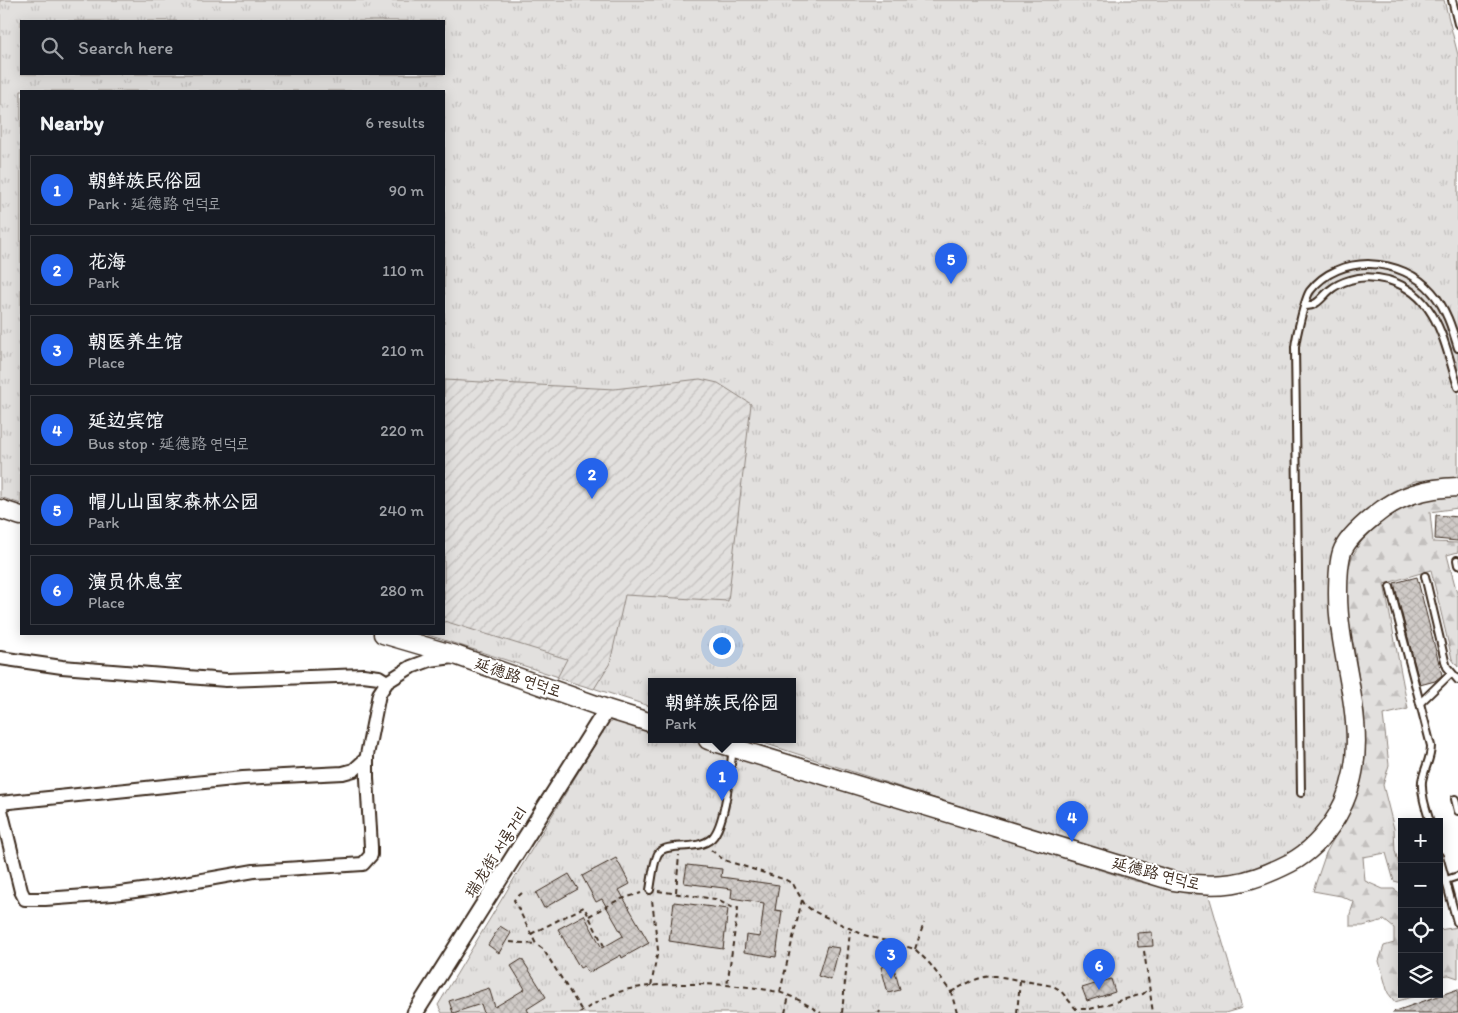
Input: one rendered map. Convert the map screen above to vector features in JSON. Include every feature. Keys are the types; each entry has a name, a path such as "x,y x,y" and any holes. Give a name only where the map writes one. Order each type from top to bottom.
{"main road":[{"name":"延德路 연덕로","path":"719,743 1173,881 1201,886 1245,882 1299,858 1311,849 1332,823 1343,805 1352,780 1357,731 1338,617 1338,580 1342,551 1360,527 1384,507 1408,494 1436,488 1458,487"},
{"path":"0,510 20,516"},
{"name":"延德路 연덕로","path":"386,635 458,656 648,722"}],"street":[{"path":"367,758 354,770 343,773 243,778 0,805 21,891 25,899 113,894 254,871 364,864 371,855 367,758 379,694 387,682 411,666 430,660 458,656"},
{"path":"0,658 49,666 226,680 363,675 379,677 387,682"},
{"name":"瑞龙街 서룡거리","path":"415,1013 607,709"}],"lane":[{"path":"1452,0 1458,24"},
{"path":"1301,793 1295,347 1308,292 1324,278 1354,265 1372,264 1404,270 1418,278 1431,290 1439,301 1449,321 1458,348"},
{"path":"1305,306 1316,303 1342,282 1353,279 1367,277 1400,284 1416,293 1424,301 1436,320 1458,386"},
{"path":"1425,576 1444,661 1458,680"},
{"path":"1390,587 1431,746 1431,753 1422,780 1423,795 1429,818"},
{"path":"1420,703 1452,673"},
{"path":"650,890 657,855 661,849 704,844 712,838 719,827 733,747"},
{"path":"1455,799 1458,811"},
{"path":"1441,863 1457,922"},
{"path":"1446,880 1458,876"}],"path":[{"path":"704,844 724,860 786,880 792,884 805,905 850,930 915,950 930,964 951,992 957,1013"},
{"path":"676,894 680,848"},
{"path":"650,890 658,950 651,986"},
{"path":"589,916 618,900 650,890 715,899 731,907 738,908 727,986"},
{"path":"522,893 514,900 536,944"},
{"path":"780,993 802,900"},
{"path":"532,934 584,906 604,946"},
{"path":"915,950 924,923"},
{"path":"842,1013 850,930"},
{"path":"510,942 536,944 543,949 582,1011"},
{"path":"1144,951 1152,1013"},
{"path":"951,992 974,979 987,976 1020,980 1054,986 1060,990 1076,1009 1090,1009 1142,994 1149,988"},
{"path":"1017,1013 1020,980"},
{"path":"578,1013 621,991 651,986 694,984 773,990 798,999 821,1013"},
{"path":"785,1013 789,996"},
{"path":"1090,1009 1092,1013"}],"green space":[{"path":"0,0 1444,0 1458,55 1458,477 1415,481 1393,491 1373,505 1344,542 1335,566 1330,604 1348,704 1350,739 1344,784 1330,820 1301,853 1239,876 1173,875 763,743 796,743 796,678 648,678 648,706 428,635 445,635 445,90 20,90 20,504 0,497"},
{"path":"700,379 718,383 751,404 728,601 625,595 610,663 594,689 557,678 567,659 445,621 445,380 614,389"},
{"path":"1458,493 1458,508 1430,512 1433,542 1458,543 1458,552 1447,555 1458,597 1458,667 1452,659 1431,570 1384,584 1408,709 1383,715 1389,765 1383,785 1394,829 1395,851 1398,861 1398,882 1394,881 1386,853 1363,857 1365,881 1383,889 1394,889 1398,892 1398,998 1408,998 1395,1002 1388,993 1379,961 1384,946 1394,943 1394,928 1384,920 1363,926 1350,926 1350,914 1354,902 1341,896 1313,891 1326,853 1349,811 1360,786 1365,758 1364,715 1354,646 1346,620 1345,581 1352,557 1362,540 1376,522 1405,501"},
{"path":"620,717 648,727 648,743 699,743 1135,881 1156,885 1207,889 1242,1008 1225,1013 442,1013 438,1005 609,721"},
{"path":"1458,927 1458,978 1449,975 1443,976 1443,929"}],"building":[{"path":"1436,515 1458,517 1458,541 1435,539"},
{"path":"1417,577 1442,675 1435,681 1420,685 1394,583"},
{"path":"616,858 630,884 619,890 649,943 622,958 621,955 588,973 584,966 580,968 558,929 584,915 602,948 623,936 602,899 596,902 582,876"},
{"path":"687,865 722,869 721,877 779,885 775,910 782,911 776,957 744,952 746,935 760,937 764,903 731,898 732,889 684,883"},
{"path":"569,874 578,889 544,908 536,893"},
{"path":"674,902 728,909 723,949 669,941"},
{"path":"500,926 511,933 499,953 488,945"},
{"path":"1152,932 1153,946 1138,947 1137,933"},
{"path":"827,946 839,948 831,980 818,976"},
{"path":"522,959 546,997 527,1009 529,1013 484,1013 481,1004 453,1013 449,1001 489,988 495,1007 525,989 511,966"},
{"path":"893,964 900,990 888,993 881,967"},
{"path":"1111,979 1115,992 1087,1001 1082,988"},
{"path":"1458,989 1458,1013 1393,1013 1433,998 1443,998 1443,994"}],"place":[{"name":"帽儿山国家森林公园","path":"951,284"},
{"name":"花海","path":"592,499"},
{"name":"朝鲜族民俗园","path":"722,801"},
{"name":"延边宾馆","path":"1072,842"},
{"name":"朝医养生馆","path":"891,979"},
{"name":"演员休息室","path":"1099,990"}]}
